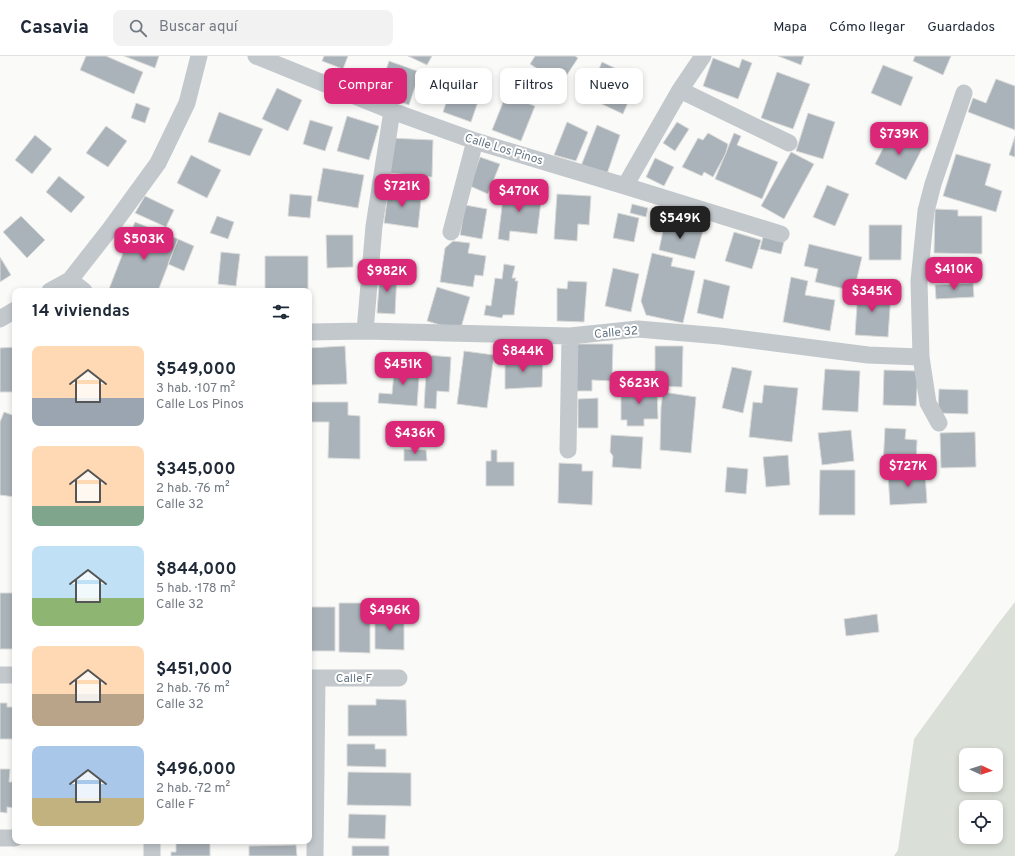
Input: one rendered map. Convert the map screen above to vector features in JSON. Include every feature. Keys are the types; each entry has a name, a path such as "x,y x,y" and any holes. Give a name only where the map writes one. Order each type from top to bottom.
{"street":[{"path":"55,288 70,280 110,230 158,163 187,103 199,56"},
{"name":"Calle Los Pinos","path":"256,56 392,111 475,141 780,234"},
{"path":"625,186 680,90 702,56"},
{"path":"680,90 789,143"},
{"path":"939,423 928,403 921,357 919,282 926,211 933,184 964,93"},
{"path":"364,331 374,226 392,111"},
{"path":"451,232 475,141"},
{"path":"70,280 80,288"},
{"path":"0,319 12,312"},
{"name":"Calle 32","path":"312,332 364,331 570,336 638,329 720,336 868,356 921,357"},
{"path":"568,450 570,336"},
{"path":"0,675 12,675"},
{"name":"Calle F","path":"313,679 399,678"},
{"path":"313,679 315,856"},
{"path":"0,838 12,838"},
{"path":"152,844 152,856"}],"shaded area":[{"path":"1015,602 1015,856 894,856 898,850 914,739"}],"building":[{"path":"86,56 106,56 143,72 134,94 80,70"},
{"path":"124,56 159,56 155,68"},
{"path":"324,56 348,56 343,68 322,61"},
{"path":"408,56 432,56 427,65"},
{"path":"535,56 575,56 578,58 567,75 567,68 536,68 530,64"},
{"path":"778,56 804,56 801,65"},
{"path":"915,56 951,56 943,75 913,61"},
{"path":"713,58 739,68 742,59 752,63 738,99 703,86"},
{"path":"389,61 415,70 415,87 409,105 406,104 407,68 387,68"},
{"path":"602,62 615,68 599,68"},
{"path":"883,65 913,77 901,106 871,93"},
{"path":"777,72 810,84 793,129 761,118"},
{"path":"996,79 1015,86 1015,130 968,112 973,98 986,103"},
{"path":"277,88 302,100 288,131 262,119"},
{"path":"136,103 150,108 145,123 131,118"},
{"path":"446,104 477,104 471,122 443,112"},
{"path":"502,104 530,104 535,106 521,141 492,130"},
{"path":"602,104 627,104 623,114"},
{"path":"219,112 263,129 250,156 208,142"},
{"path":"808,113 835,122 823,159 796,151"},
{"path":"347,116 379,126 369,160 337,151"},
{"path":"310,120 333,127 325,151 303,144"},
{"path":"567,122 588,132 576,161 554,155"},
{"path":"677,122 689,129 675,151 663,143"},
{"path":"597,125 620,135 607,174 581,166"},
{"path":"106,126 127,141 108,167 86,153"},
{"path":"892,131 923,147 906,180 875,164"},
{"path":"708,133 728,144 726,153 713,177 704,172 702,176 682,167 698,138 703,140"},
{"path":"734,133 741,136 737,145 778,162 762,199 715,179"},
{"path":"35,135 52,149 32,174 15,160"},
{"path":"1015,136 1015,157 1009,155"},
{"path":"390,138 433,140 432,177 388,173"},
{"path":"791,152 814,164 784,219 761,206"},
{"path":"956,154 991,164 985,185 1002,191 996,212 943,196"},
{"path":"191,155 221,170 207,198 177,183"},
{"path":"480,157 500,164 488,194 470,186"},
{"path":"655,158 674,167 664,186 646,177"},
{"path":"323,168 364,175 358,208 317,201"},
{"path":"59,176 85,197 71,213 46,192"},
{"path":"389,185 409,188 407,199 421,200 418,228 384,223"},
{"path":"827,185 849,194 835,226 813,217"},
{"path":"504,190 542,194 537,234 510,231 509,241 498,239"},
{"path":"290,194 312,196 310,218 288,216"},
{"path":"557,194 591,196 589,225 578,224 577,241 554,239"},
{"path":"145,196 174,210 166,227 135,213"},
{"path":"632,204 648,208 646,217 630,213"},
{"path":"465,205 487,209 482,239 460,235"},
{"path":"935,209 958,210 958,216 982,216 982,254 934,253"},
{"path":"618,213 639,218 634,242 613,238"},
{"path":"21,216 45,240 27,258 3,232"},
{"path":"217,216 234,222 228,239 210,233"},
{"path":"665,221 703,231 695,259 659,250"},
{"path":"135,222 178,239 159,288 109,288"},
{"path":"869,225 902,225 901,260 869,260"},
{"path":"734,232 761,240 752,269 725,261"},
{"path":"326,235 353,235 353,267 327,268"},
{"path":"763,237 784,242 781,254 760,249"},
{"path":"178,239 194,246 184,271 168,264"},
{"path":"453,241 470,243 468,253 486,256 483,276 475,275 473,287 440,282 445,248"},
{"path":"809,244 862,257 854,291 815,282 818,269 804,266"},
{"path":"221,252 240,254 236,286 218,284"},
{"path":"652,253 673,258 671,266 695,271 683,323 646,315 641,301"},
{"path":"265,256 308,256 308,288 265,288"},
{"path":"0,257 11,275 0,282"},
{"path":"504,264 515,266 512,278 516,278 515,281 518,281 514,315 503,315 502,318 484,315 486,305 491,306 495,278 502,279"},
{"path":"613,268 639,274 631,312 605,306"},
{"path":"380,272 397,273 395,314 377,313"},
{"path":"791,277 808,281 805,295 835,300 830,331 783,322"},
{"path":"704,279 730,286 723,319 697,313"},
{"path":"568,281 587,282 584,322 557,321 557,288 567,289"},
{"path":"973,283 974,297 936,299 935,285"},
{"path":"437,287 470,297 460,331 427,321"},
{"path":"849,292 891,294 888,337 855,335 857,305 848,304"},
{"path":"574,344 613,344 612,381 592,380 592,391 573,391"},
{"path":"345,346 347,384 312,385 312,348"},
{"path":"655,346 683,346 682,387 655,386"},
{"path":"12,347 12,392 0,392 0,348"},
{"path":"464,351 494,355 487,408 457,404"},
{"path":"427,355 451,357 449,392 437,391 436,409 424,408"},
{"path":"505,357 543,358 542,387 505,389"},
{"path":"395,362 420,364 417,406 378,403 379,393 392,394"},
{"path":"732,367 752,371 743,413 722,408"},
{"path":"825,369 860,371 858,412 822,410"},
{"path":"884,370 918,371 916,406 883,405"},
{"path":"764,385 798,388 792,442 749,437 753,402 762,403"},
{"path":"621,387 657,387 658,419 644,419 644,426 627,426 627,420 621,420"},
{"path":"939,389 968,390 968,414 938,413"},
{"path":"663,392 696,397 691,453 660,450 661,407"},
{"path":"598,398 598,428 578,428 578,399"},
{"path":"312,402 348,402 348,415 360,416 360,459 328,458 329,422 312,422"},
{"path":"4,412 12,415 12,497 0,495 0,422"},
{"path":"885,428 906,429 905,439 917,440 916,467 883,465"},
{"path":"851,430 854,461 822,465 818,433"},
{"path":"975,432 976,467 941,468 940,433"},
{"path":"611,435 643,437 641,469 612,467 613,456 610,452"},
{"path":"404,449 426,450 427,461 404,461"},
{"path":"491,450 497,450 497,462 514,462 514,486 486,486 486,461 491,461"},
{"path":"788,455 790,485 766,487 763,457"},
{"path":"559,463 582,464 582,471 593,471 592,505 558,503"},
{"path":"727,467 748,469 746,494 725,492"},
{"path":"820,470 855,470 855,515 819,515"},
{"path":"925,472 927,503 890,505 888,474"},
{"path":"0,593 12,593 12,649 0,649"},
{"path":"339,603 370,603 370,653 339,652"},
{"path":"312,607 335,607 335,651 312,651"},
{"path":"375,614 404,614 404,650 375,649"},
{"path":"877,614 879,632 846,636 844,619"},
{"path":"376,699 406,700 407,736 348,736 348,705 376,705"},
{"path":"0,703 7,703 7,707 12,707 12,739 0,739"},
{"path":"347,744 375,744 375,749 386,749 386,767 347,766"},
{"path":"0,769 10,769 9,782 12,782 12,808 7,807 7,813 0,812"},
{"path":"348,772 411,773 411,806 347,805"},
{"path":"349,814 386,815 385,839 348,838"},
{"path":"176,844 210,844 210,856 171,856 171,852 176,852"},
{"path":"296,845 297,856 249,856 249,846"},
{"path":"352,846 389,846 389,856 352,856"}]}
